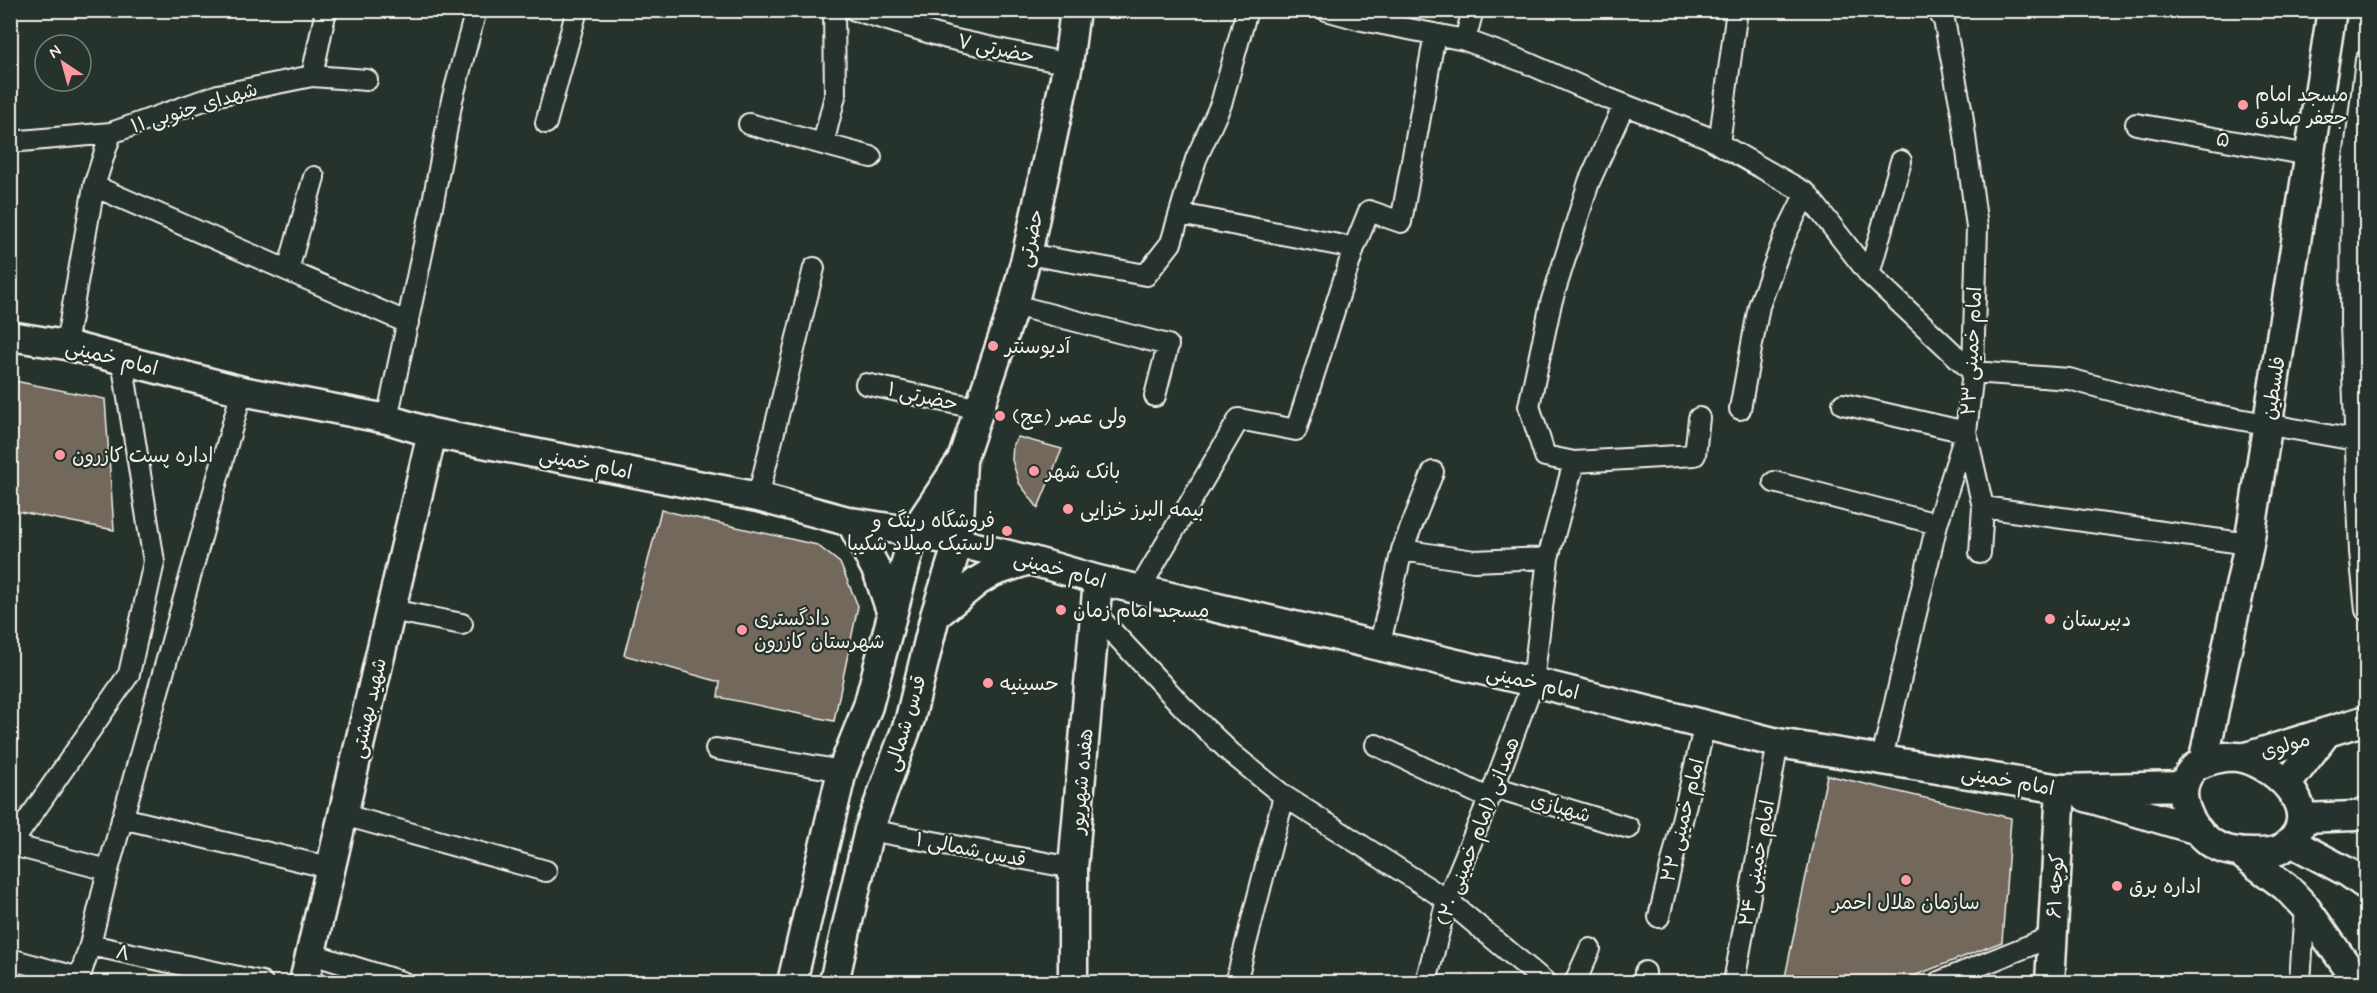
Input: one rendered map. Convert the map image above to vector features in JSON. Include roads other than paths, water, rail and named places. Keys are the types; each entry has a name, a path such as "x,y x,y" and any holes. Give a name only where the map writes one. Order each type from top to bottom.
{"main road":[{"name":"حضرتی","path":"962,460 1014,305 1027,254 1068,64 1076,10"},
{"name":"فلسطین","path":"2203,763 2249,544 2332,10"},
{"name":"امام خمینی","path":"10,336 66,345 242,391 387,419 432,433 758,497 851,522 914,532 1139,590 1778,742 2061,789 2183,786"},
{"name":"شهید بهشتی","path":"304,982 432,433"},
{"name":"قدس شمالی","path":"792,982 842,771 868,706 914,532 962,460"},
{"name":"قدس شمالی","path":"834,982 869,830 910,719 935,616 958,543 962,460"},
{"path":"851,522 878,573 892,614"},
{"path":"935,616 978,581 993,572 1029,560"},
{"name":"هفده شهریور","path":"1073,982 1073,868 1098,580"},
{"name":"مولوی","path":"2243,758 2367,720"},
{"name":"مولوی","path":"2286,784 2327,732"},
{"path":"2225,757 2243,758 2271,771 2286,784 2300,806 2297,830 2281,850 2261,853 2227,850 2211,842 2198,830 2189,817 2183,798 2183,786 2193,770 2203,763 2225,757"},
{"path":"2061,789 2198,830"},
{"name":"کوچه ۶۱","path":"2050,982 2061,789"},
{"path":"2297,830 2367,812"},
{"path":"2297,830 2367,885"},
{"path":"2239,852 2286,887 2305,907 2358,982"}],"street":[{"path":"312,75 327,10"},
{"path":"387,419 452,100 476,10"},
{"path":"546,123 577,10"},
{"path":"823,144 836,96 834,10"},
{"name":"حضرتی ۷","path":"855,10 947,38 1068,64"},
{"path":"1027,254 1146,275 1171,243 1197,159 1221,104 1247,10"},
{"path":"1326,10 1362,15 1465,40 1525,62 1624,105 1707,137 1806,193 1869,274 1973,372 2069,379 2176,408 2362,441"},
{"path":"1465,40 1473,10"},
{"path":"1719,144 1737,10"},
{"name":"امام خمینی ۲۳","path":"1881,758 1938,524 1966,432 1973,372 1977,227 1962,112 1944,20 1937,10"},
{"path":"1139,590 1239,420 1296,430 1354,248 1369,211 1401,222 1435,34"},
{"path":"2367,60 2365,92 2352,176 2359,213 2350,324 2362,441 2360,552 2367,610"},
{"name":"۱۱ شهدای جنوبی","path":"10,142 111,133 218,95 312,75 368,80"},
{"path":"1624,105 1585,193 1551,303 1529,406 1545,456 1574,462 1695,455 1699,418"},
{"path":"749,124 871,157"},
{"name":"۵","path":"2136,124 2309,155"},
{"path":"66,345 94,186 111,133"},
{"path":"1869,274 1901,161"},
{"path":"288,270 314,177"},
{"path":"94,186 408,323"},
{"path":"1740,409 1759,306 1784,238 1806,193"},
{"path":"1180,214 1354,248"},
{"path":"758,497 814,268"},
{"path":"1014,305 1168,345 1155,396"},
{"path":"108,870 11,846 129,674 154,562 122,360"},
{"name":"حضرتی ۱","path":"866,384 980,409"},
{"path":"10,958 78,980 90,945 122,818 242,391"},
{"path":"1843,404 1966,432 1983,507 1980,553"},
{"name":"همدانی (امام خمینی ۲۰)","path":"1426,982 1447,900 1533,682 1548,558 1574,462"},
{"path":"1379,646 1402,550 1433,472"},
{"path":"1774,482 1938,524"},
{"path":"1983,507 2249,544"},
{"path":"1402,550 1474,561 1548,558"},
{"path":"391,610 462,624"},
{"path":"1095,613 1231,753 1284,795 1447,900 1545,982"},
{"name":"امام خمینی ۲۲","path":"1659,917 1706,724"},
{"name":"امام خمینی ۲۴","path":"1734,982 1778,742"},
{"name":"شهبازی","path":"1376,745 1491,792 1629,828"},
{"path":"716,748 842,771"},
{"path":"1236,982 1284,795"},
{"path":"344,815 546,871"},
{"path":"122,818 332,868"},
{"name":"قدس شمالی ۱","path":"869,830 1073,868"},
{"path":"2300,982 2305,907"},
{"path":"1939,982 2053,936"},
{"name":"۸","path":"90,945 262,982"},
{"path":"1575,982 1590,949"},
{"path":"312,954 402,982"}],"place":[{"name":"مسجد امام جعفر صادق","path":"2243,105"},
{"name":"آدیوسنتر","path":"993,346"},
{"name":"ولی عصر (عج)","path":"1000,416"},
{"name":"اداره پست کازرون","path":"60,455"},
{"name":"بانک شهر","path":"1034,471"},
{"name":"بیمه البرز خزایی","path":"1068,509"},
{"name":"فروشگاه رینگ و لاستیک میلاد شکیبا","path":"1007,531"},
{"name":"مسجد امام زمان","path":"1061,610"},
{"name":"دبیرستان","path":"2050,619"},
{"name":"دادگستری شهرستان کازرون","path":"742,630"},
{"name":"حسینیه","path":"988,683"},
{"name":"سازمان هلال احمر","path":"1906,880"},
{"name":"اداره برق","path":"2117,886"}]}
